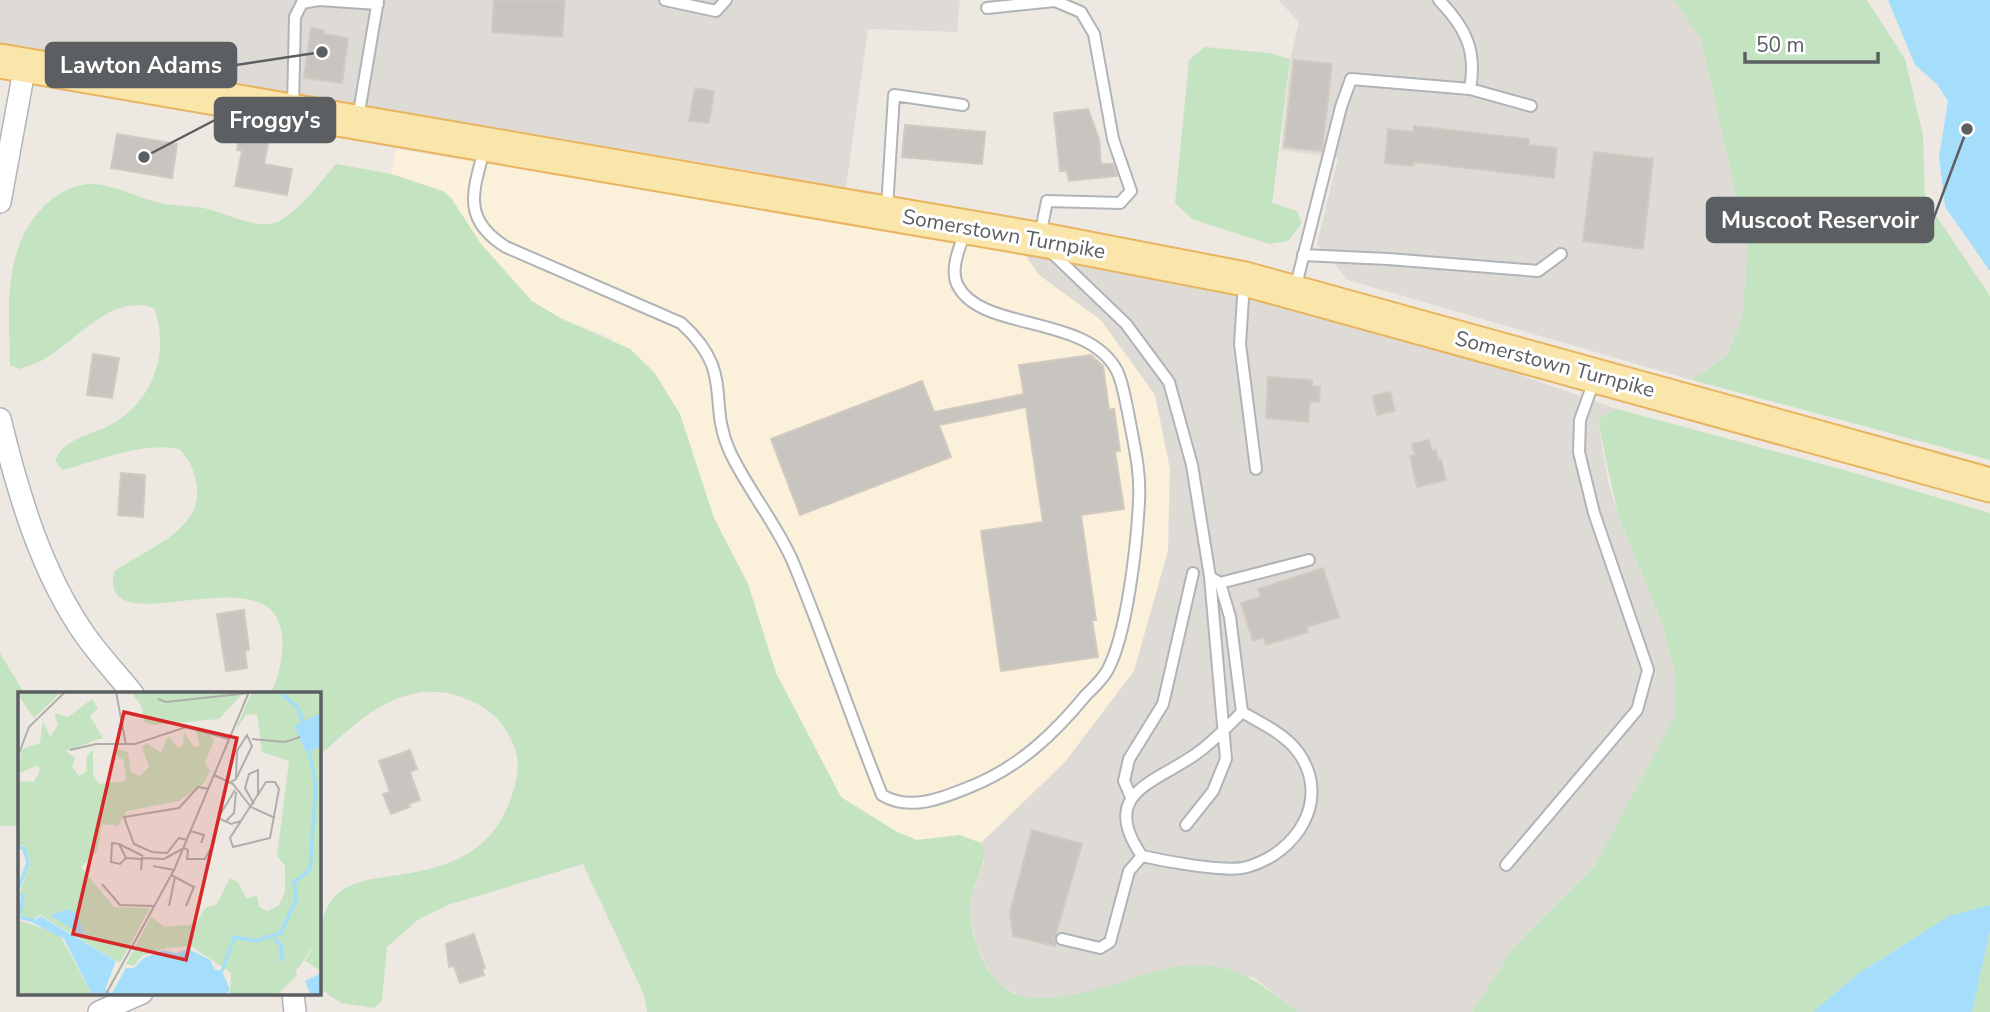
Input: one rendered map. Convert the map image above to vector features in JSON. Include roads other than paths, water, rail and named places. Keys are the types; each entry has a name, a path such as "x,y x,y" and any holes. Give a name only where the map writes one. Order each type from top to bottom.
{"main road":[{"name":"Somerstown Turnpike","path":"13,63 1040,240 1245,279 1990,485"}],"street":[{"path":"0,202 13,63"},
{"path":"0,419 9,457 50,575 84,635 130,692"},
{"path":"99,1012 137,995"}],"lane":[{"path":"292,109 296,76 295,17 302,4 318,0 378,2 358,121"},
{"path":"665,0 716,11 726,0"},
{"path":"1439,0 1453,14 1469,41 1474,66 1470,89"},
{"path":"986,8 1055,1 1081,12 1094,34 1113,139 1131,191 1120,203 1047,201 1040,240 1126,324 1169,382 1192,466 1210,577 1226,759 1213,791 1186,825"},
{"path":"1294,292 1352,79 1470,89 1531,106"},
{"path":"886,214 894,95 963,105"},
{"path":"486,145 472,195 474,210 491,238 681,323 697,338 708,354 717,375 723,434 731,454 775,525 793,562 882,795 897,804 946,797 1005,770 1028,756 1107,671 1123,622 1139,500 1137,461 1116,370 1102,353 1069,333 997,314 968,298 957,285 955,259 966,228"},
{"path":"1303,256 1388,259 1538,271 1561,254"},
{"path":"1245,279 1240,344 1256,469"},
{"path":"1506,865 1637,710 1648,670 1594,513 1579,452 1580,420 1595,376"},
{"path":"1220,583 1309,561"},
{"path":"1131,797 1124,781 1129,759 1163,704 1193,573"},
{"path":"1210,577 1220,583 1230,617 1242,712"},
{"path":"1242,712 1272,730 1298,752 1313,787 1303,830 1283,848 1246,868 1167,862 1142,856 1131,841 1126,817 1131,797 1146,782 1194,756 1242,712"},
{"path":"1062,939 1100,948 1110,942 1129,871 1142,856"}],"water":[{"path":"1888,0 1990,0 1990,271 1945,207 1939,157 1948,101 1937,84 1915,65"},
{"path":"1990,905 1990,931 1972,1012 1813,1012 1859,973 1949,916"}],"place":[{"name":"Lawton Adams","path":"322,52"},
{"name":"Muscoot Reservoir","path":"1967,129"},
{"name":"Froggy's","path":"144,157"}]}
